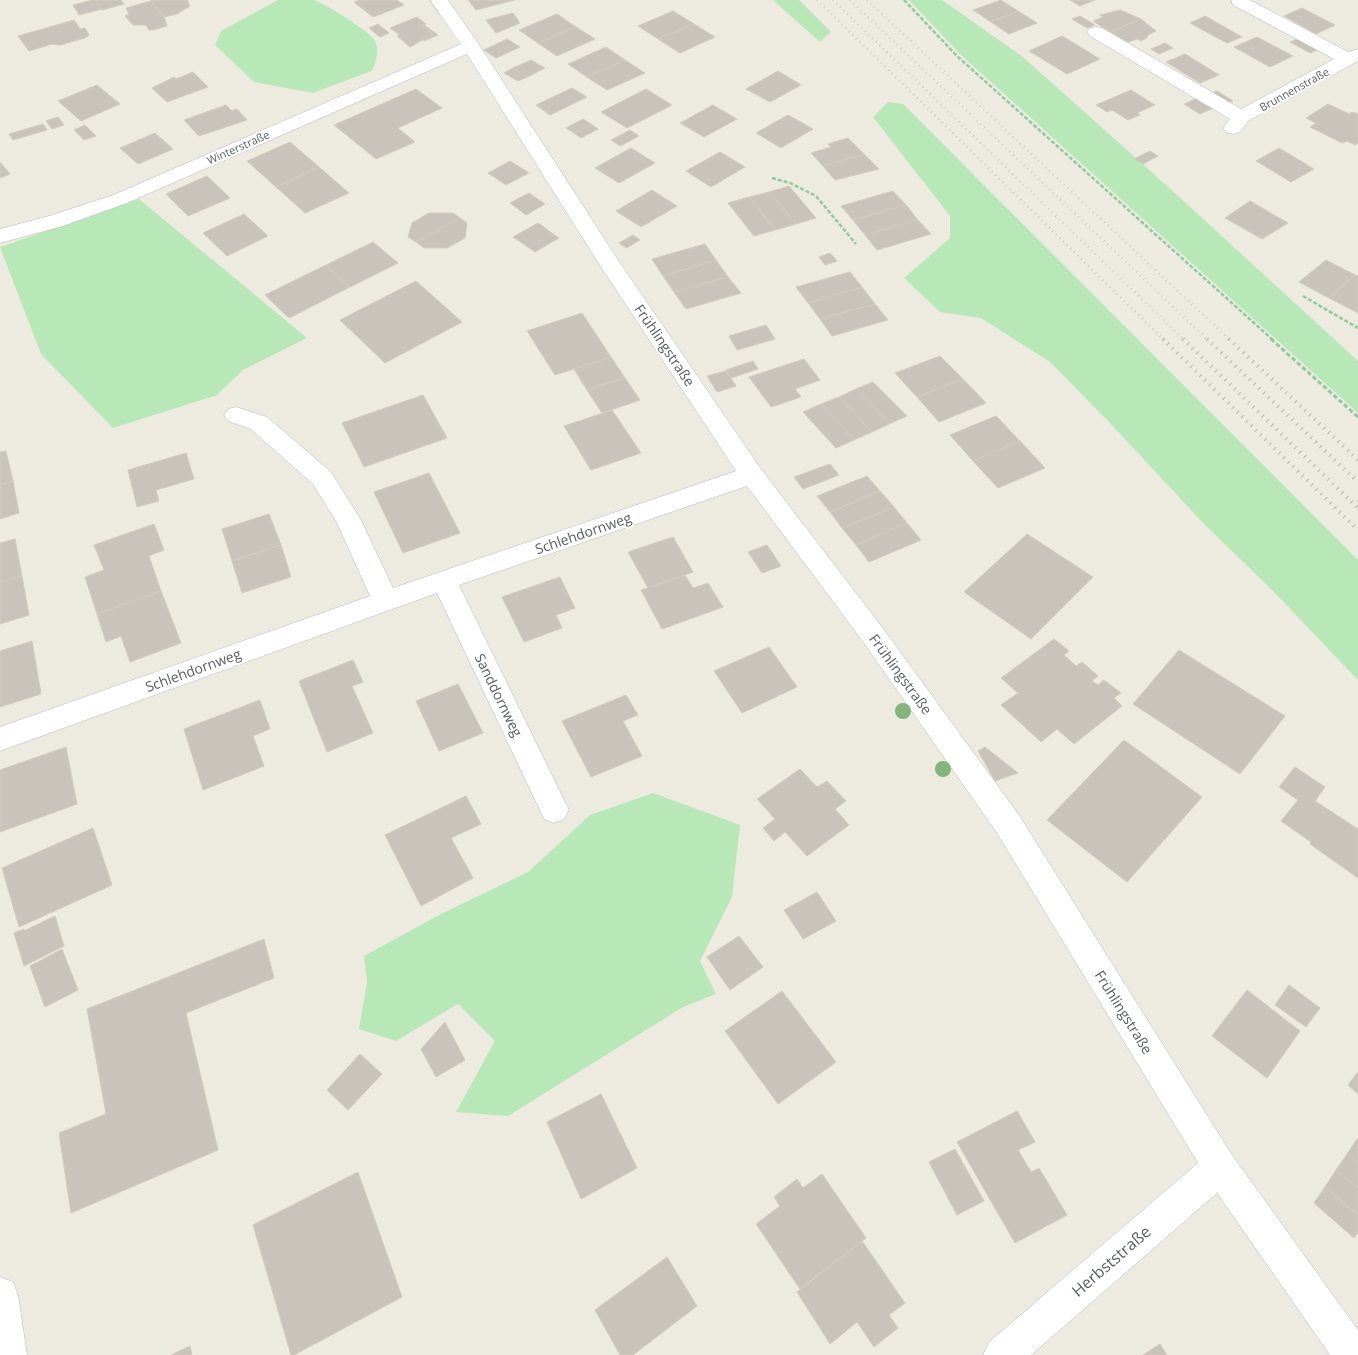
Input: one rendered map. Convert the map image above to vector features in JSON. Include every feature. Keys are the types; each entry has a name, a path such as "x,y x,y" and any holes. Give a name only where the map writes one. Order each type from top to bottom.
{"street":[{"name":"Frühlingstraße","path":"438,0 472,46 610,264 752,475 872,635 1008,824 1220,1166 1353,1355"},
{"path":"1239,1 1324,48 1353,56"},
{"name":"Brunnenstraße","path":"1096,32 1237,123 1353,56"},
{"name":"Winterstraße","path":"0,236 56,221 120,199 472,46"},
{"path":"236,415 260,423 322,478 348,520 386,602"},
{"name":"Schlehdornweg","path":"0,739 444,580 752,475"},
{"name":"Sanddornweg","path":"444,580 554,810"},
{"name":"Herbststraße","path":"1002,1355 1220,1166"},
{"path":"0,1295 8,1355"}],"path":[{"path":"904,0 957,56 1358,417"},
{"path":"772,178 790,183 816,196 856,244"},
{"path":"1303,296 1358,328"}],"green space":[{"path":"278,0 313,0 356,24 375,41 377,48 376,60 371,71 313,93 254,82 215,45 221,31"},
{"path":"773,0 799,0 831,32 820,42"},
{"path":"909,0 942,0 1023,57 1358,361 1358,413 961,55"},
{"path":"888,102 903,104 1358,560 1358,680 1272,590 1205,525 1050,362 981,318 940,312 904,278 950,238 950,216 873,117"},
{"path":"139,199 307,338 243,370 217,395 113,428 41,354 0,247"},
{"path":"653,793 740,825 732,897 700,961 716,994 683,1007 508,1116 456,1112 495,1041 458,1004 396,1041 359,1029 367,982 364,956 439,915 528,872 590,815"}],"building":[{"path":"96,0 102,9 79,15 73,5"},
{"path":"96,0 121,0 124,4 102,10"},
{"path":"151,0 187,0 190,6 177,14 164,17"},
{"path":"360,0 397,0 404,5 373,17 354,2"},
{"path":"468,0 515,0 476,10"},
{"path":"1001,0 1018,11 991,22 973,10"},
{"path":"1070,0 1095,0 1080,6"},
{"path":"151,1 164,17 167,26 149,30 146,25 133,25 125,16 129,14 126,8"},
{"path":"1302,8 1335,25 1316,34 1284,16"},
{"path":"1120,10 1141,19 1110,32 1093,21 1103,17 1100,15"},
{"path":"673,11 694,24 658,39 638,26"},
{"path":"1018,11 1037,23 1009,34 991,22"},
{"path":"513,13 520,23 496,33 486,20"},
{"path":"557,14 576,27 538,43 519,30"},
{"path":"1080,16 1095,25 1087,28 1072,19"},
{"path":"1205,16 1242,37 1227,43 1190,23"},
{"path":"417,17 426,24 422,25 433,34 410,47 397,36 400,35 390,28"},
{"path":"1141,19 1156,31 1141,41 1137,39 1128,42 1110,32"},
{"path":"74,20 80,29 85,28 89,35 85,38 60,45 52,44 29,51 18,36"},
{"path":"378,24 389,33 380,37 369,28"},
{"path":"694,24 715,37 680,53 658,39"},
{"path":"422,25 438,35 424,41 422,39 433,34"},
{"path":"576,27 595,39 557,56 538,43"},
{"path":"1062,36 1100,59 1067,74 1029,51"},
{"path":"1257,37 1293,56 1270,67 1234,47"},
{"path":"1299,38 1319,49 1310,53 1290,42"},
{"path":"507,39 520,47 496,58 484,50"},
{"path":"1165,43 1173,48 1159,54 1151,49"},
{"path":"606,47 625,60 587,77 568,64"},
{"path":"1185,54 1219,75 1200,83 1166,62"},
{"path":"531,60 545,68 527,77 513,68"},
{"path":"625,60 645,73 607,90 587,77"},
{"path":"513,68 527,77 518,81 504,73"},
{"path":"778,71 801,85 770,102 746,89"},
{"path":"193,72 208,87 167,102 152,88 174,77 176,79"},
{"path":"97,85 120,104 81,121 58,101"},
{"path":"572,88 587,97 550,115 536,105"},
{"path":"416,89 442,108 398,128 415,142 376,159 334,125"},
{"path":"646,89 672,105 627,128 601,112"},
{"path":"1131,90 1155,105 1137,113 1140,115 1128,120 1112,110 1107,112 1096,105"},
{"path":"1217,91 1233,101 1226,104 1210,94"},
{"path":"1200,97 1216,107 1200,114 1184,104"},
{"path":"1328,104 1349,114 1352,112 1358,114 1358,143 1355,145 1347,141 1342,143 1310,127 1316,123 1306,118"},
{"path":"226,105 232,111 237,109 247,120 199,136 184,120"},
{"path":"713,105 737,119 704,137 680,123"},
{"path":"788,115 813,129 781,148 756,133"},
{"path":"58,117 64,125 52,129 46,121"},
{"path":"583,119 591,124 574,133 566,128"},
{"path":"43,124 47,130 13,140 9,134"},
{"path":"591,124 598,129 581,138 574,133"},
{"path":"85,125 96,136 84,140 74,130"},
{"path":"630,130 639,136 620,146 611,140"},
{"path":"155,133 173,149 138,164 120,148"},
{"path":"848,138 864,154 823,166 811,153 831,147 828,144"},
{"path":"290,142 319,167 276,187 247,161"},
{"path":"631,148 655,163 619,183 595,168"},
{"path":"1279,148 1314,169 1291,182 1256,161"},
{"path":"1150,151 1158,156 1143,164 1134,159"},
{"path":"720,152 745,167 711,187 686,171"},
{"path":"864,154 879,169 835,180 823,166"},
{"path":"510,161 529,173 506,185 488,173"},
{"path":"0,162 10,174 0,178"},
{"path":"319,167 349,193 305,213 276,187"},
{"path":"207,176 230,198 188,216 166,194"},
{"path":"789,186 816,218 796,224 769,192"},
{"path":"652,190 677,206 641,227 616,211"},
{"path":"893,191 906,205 853,220 841,206"},
{"path":"769,192 796,224 775,230 749,197"},
{"path":"529,193 545,204 526,215 510,203"},
{"path":"749,197 775,230 754,236 728,203"},
{"path":"1250,201 1288,223 1262,239 1225,218"},
{"path":"906,205 918,220 865,235 853,220"},
{"path":"429,213 453,213 460,218 416,242 408,237 412,223"},
{"path":"244,214 268,236 227,256 203,233"},
{"path":"460,218 467,223 465,238 447,248 424,248 416,242"},
{"path":"918,220 931,234 877,250 865,235"},
{"path":"538,223 559,238 535,252 513,237"},
{"path":"633,235 640,240 626,248 619,243"},
{"path":"373,242 398,263 350,287 326,265"},
{"path":"705,244 716,260 663,276 652,259"},
{"path":"830,253 837,261 825,265 819,257"},
{"path":"716,260 728,277 674,292 663,276"},
{"path":"1326,260 1355,275 1329,298 1299,282"},
{"path":"326,265 350,287 289,318 265,295"},
{"path":"850,272 862,287 808,303 796,287"},
{"path":"1355,275 1358,276 1358,313 1329,298"},
{"path":"728,277 741,293 686,309 674,292"},
{"path":"416,281 462,322 385,363 340,320"},
{"path":"862,287 875,304 820,319 808,303"},
{"path":"875,304 888,320 832,336 820,319"},
{"path":"582,313 611,357 555,375 527,331"},
{"path":"766,325 775,339 737,350 729,336"},
{"path":"940,356 963,379 917,397 895,373"},
{"path":"611,357 625,378 587,390 574,369"},
{"path":"804,359 820,380 795,389 801,397 771,407 749,377"},
{"path":"753,361 758,369 731,378 726,370"},
{"path":"726,371 736,386 717,392 707,376"},
{"path":"625,378 640,400 602,413 587,390"},
{"path":"963,379 986,403 939,422 917,397"},
{"path":"873,382 907,416 889,424 856,389"},
{"path":"856,389 889,424 872,432 839,397"},
{"path":"423,395 447,438 364,467 342,423"},
{"path":"839,397 872,432 854,440 821,404"},
{"path":"821,404 854,440 836,448 803,412"},
{"path":"612,410 641,453 591,470 564,426"},
{"path":"996,416 1020,441 973,461 950,435"},
{"path":"1020,441 1045,468 998,488 973,461"},
{"path":"6,451 13,481 0,485 0,452"},
{"path":"186,453 194,479 156,490 159,501 137,507 128,470"},
{"path":"830,464 839,475 803,489 794,477"},
{"path":"429,473 460,533 403,553 374,492"},
{"path":"867,476 880,491 830,512 817,496"},
{"path":"13,481 19,513 0,519 0,485"},
{"path":"880,491 894,507 842,528 830,512"},
{"path":"894,507 907,523 856,545 842,528"},
{"path":"269,514 281,545 232,561 222,529"},
{"path":"907,523 921,540 869,562 856,545"},
{"path":"154,524 164,550 149,556 161,591 97,614 85,577 104,570 94,545"},
{"path":"1027,534 1093,577 1031,639 964,592"},
{"path":"673,537 693,572 648,588 628,552"},
{"path":"15,539 22,576 0,582 0,543"},
{"path":"281,545 291,577 242,593 232,561"},
{"path":"767,545 781,566 762,573 748,552"},
{"path":"685,575 693,588 708,583 723,607 662,629 641,590"},
{"path":"22,576 29,615 0,624 0,582"},
{"path":"560,577 575,608 556,615 562,628 524,642 502,597"},
{"path":"161,591 181,643 130,662 121,636 106,642 97,614"},
{"path":"1054,639 1069,651 1064,655 1076,666 1082,662 1098,676 1092,681 1098,685 1104,680 1121,693 1114,698 1122,706 1074,744 1057,729 1041,742 1001,705 1018,693 1001,678"},
{"path":"32,641 41,694 0,707 0,651"},
{"path":"769,647 797,687 742,713 714,671"},
{"path":"1179,650 1285,716 1240,774 1133,704"},
{"path":"353,660 363,682 352,686 373,733 327,752 299,681"},
{"path":"458,684 483,733 439,751 416,701"},
{"path":"626,695 638,715 623,721 642,756 591,777 562,721"},
{"path":"260,700 270,729 253,736 264,766 203,790 184,729"},
{"path":"1124,740 1202,797 1127,882 1047,820"},
{"path":"66,747 77,804 0,832 0,770"},
{"path":"985,747 1018,773 995,781 978,751"},
{"path":"1295,767 1325,787 1315,801 1358,829 1358,878 1281,821 1298,800 1279,787"},
{"path":"800,769 817,787 827,781 846,801 835,809 849,825 807,856 785,832 774,841 763,828 775,819 757,799"},
{"path":"466,796 481,824 451,838 473,878 421,906 385,835"},
{"path":"93,828 112,885 19,927 2,868"},
{"path":"817,892 836,921 803,939 784,910"},
{"path":"55,916 64,946 24,966 14,933 24,929 24,931"},
{"path":"739,936 763,967 730,990 707,957"},
{"path":"264,939 274,978 186,1013 218,1150 71,1213 59,1133 106,1114 87,1009"},
{"path":"62,949 78,990 45,1007 30,966"},
{"path":"1289,985 1320,1008 1306,1027 1275,1005"},
{"path":"1247,990 1300,1031 1267,1078 1212,1036"},
{"path":"782,991 836,1062 778,1104 725,1031"},
{"path":"445,1022 465,1060 436,1077 421,1049"},
{"path":"360,1054 382,1074 348,1110 327,1090"},
{"path":"1358,1072 1358,1094 1348,1085"},
{"path":"601,1094 637,1168 581,1199 547,1122"},
{"path":"1017,1111 1035,1142 1018,1150 1031,1172 1039,1168 1067,1215 1015,1243 957,1142"},
{"path":"1358,1139 1358,1164 1347,1154"},
{"path":"955,1149 984,1201 957,1215 929,1162"},
{"path":"1347,1154 1358,1164 1358,1189 1336,1170"},
{"path":"1336,1170 1358,1189 1358,1215 1325,1187"},
{"path":"358,1172 402,1297 291,1355 253,1225"},
{"path":"822,1174 866,1238 800,1289 756,1224 780,1206 774,1197 797,1179 803,1188"},
{"path":"1325,1187 1358,1215 1358,1232 1354,1238 1314,1203"},
{"path":"862,1241 905,1303 889,1315 898,1328 874,1347 857,1322 830,1344 797,1292"},
{"path":"667,1257 697,1306 633,1355 620,1355 595,1310"},
{"path":"1160,1344 1167,1355 1143,1355"},
{"path":"190,1346 192,1355 171,1355"}],"railway":[{"path":"817,0 1164,340"},
{"path":"833,0 1184,340"},
{"path":"850,0 1208,340"},
{"path":"867,0 1230,340"},
{"path":"1163,339 1358,530"},
{"path":"1183,339 1358,508"},
{"path":"1207,339 1358,482"},
{"path":"1229,339 1358,460"}]}
